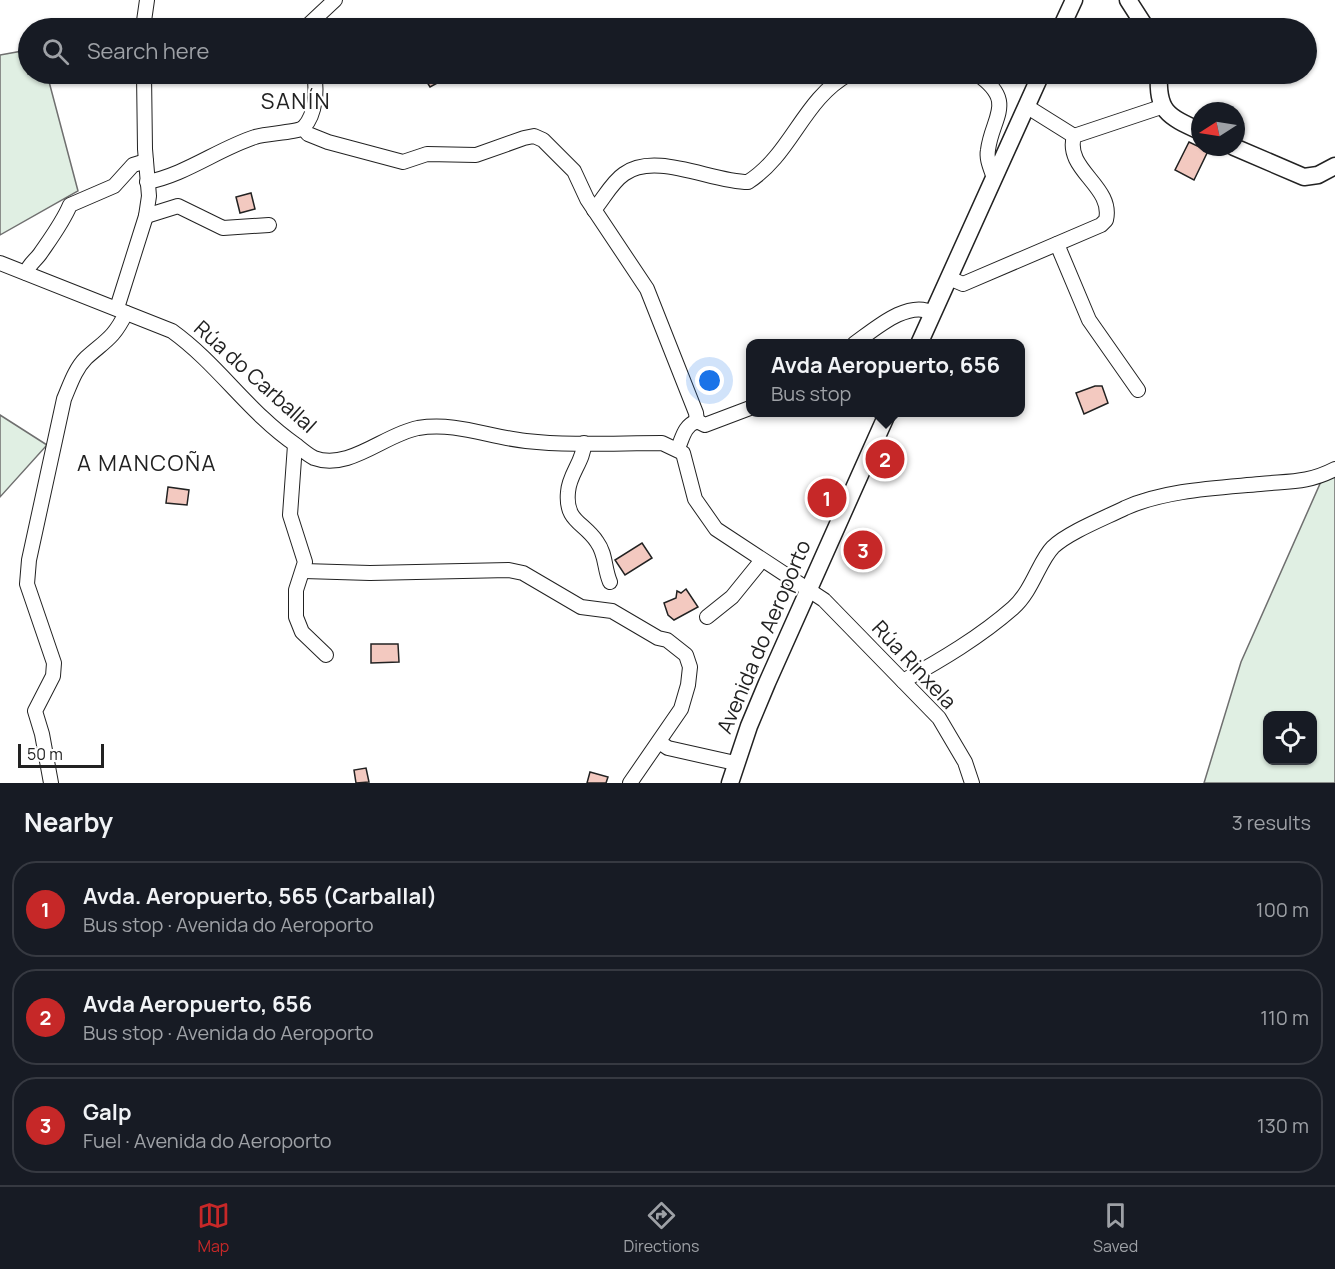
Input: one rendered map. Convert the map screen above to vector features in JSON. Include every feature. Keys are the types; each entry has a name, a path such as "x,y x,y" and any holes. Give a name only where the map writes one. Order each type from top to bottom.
{"main road":[{"path":"1066,18 1074,0"},
{"path":"1128,0 1140,18"},
{"path":"921,339 1036,84"},
{"path":"1158,84 1161,107 1177,121 1191,127"},
{"path":"1245,152 1304,177 1318,175 1335,166"},
{"name":"Avenida do Aeroporto","path":"730,783 748,726 886,417"}],"street":[{"path":"144,18 147,0"},
{"path":"316,18 335,0"},
{"path":"51,783 42,734 35,711 53,676 54,663 27,584 29,560 64,399 74,375 85,359 111,339 146,216 144,84"},
{"path":"303,128 316,95 315,84"},
{"path":"594,210 619,178 639,168 660,165 748,182 771,165 785,149 799,123 816,99 836,84"},
{"path":"989,84 999,102 1000,114 988,150 993,178"},
{"path":"1026,106 1074,136"},
{"path":"1074,136 1161,107"},
{"path":"147,182 194,165 256,136 303,128"},
{"path":"303,128 308,134 328,142 403,162 427,154 476,155 534,136 559,154 574,171 594,210 655,304 697,421 705,425 746,410"},
{"path":"949,278 963,284 1101,225 1107,215 1103,197 1074,157 1074,136"},
{"path":"26,273 29,264 38,256 66,216 70,205 114,186 133,165 146,161"},
{"path":"146,216 178,206 223,228 270,225"},
{"path":"1057,243 1089,320 1138,390"},
{"name":"Rúa do Carballal","path":"0,263 172,331 194,347 279,434 314,458 328,460 345,458 416,428 458,426 522,441 662,442 678,448"},
{"path":"861,339 887,321 914,309 923,308 933,313"},
{"path":"697,421 685,430 678,448 686,461 695,499 716,530 809,588"},
{"path":"584,443 581,462 567,493 570,514 597,540 604,554 605,570 610,582"},
{"path":"295,445 290,515 305,562 304,571 296,590 296,617 302,632 326,656"},
{"path":"903,681 971,640 1014,607 1033,584 1052,548 1067,537 1144,501 1214,488 1315,479 1335,468"},
{"path":"707,617 732,597 762,560"},
{"path":"304,571 370,573 509,570 523,573 581,607 612,611 678,647 690,667 688,686 681,709 630,783"},
{"name":"Rúa Rinxela","path":"809,588 939,718 965,762 972,783"},
{"path":"659,742 668,748 735,763"}],"green space":[{"path":"18,52 18,84 50,84 78,191 0,235 0,55"},
{"path":"0,415 47,445 0,497"},
{"path":"1327,468 1335,471 1335,783 1204,783 1241,662"}],"building":[{"path":"1189,142 1191,143 1191,156 1206,156 1194,180 1175,170"},
{"path":"251,193 255,209 240,213 236,197"},
{"path":"1095,386 1102,386 1108,403 1084,414 1076,393"},
{"path":"168,487 189,490 187,505 166,503"},
{"path":"642,543 652,558 625,575 615,560"},
{"path":"686,589 698,607 674,620 668,615 664,603 676,598 677,591 681,593"},
{"path":"371,644 398,644 399,662 371,663"},
{"path":"366,768 369,782 356,783 354,770"},
{"path":"590,772 608,777 606,783 587,783"}],"place":[{"name":"Avda Aeropuerto, 656","path":"885,459"},
{"name":"Avda. Aeropuerto, 565 (Carballal)","path":"827,498"},
{"name":"Galp","path":"863,550"}],"district":[{"name":"SANÍN","path":"296,101"},
{"name":"A MANCOÑA","path":"147,463"}]}
